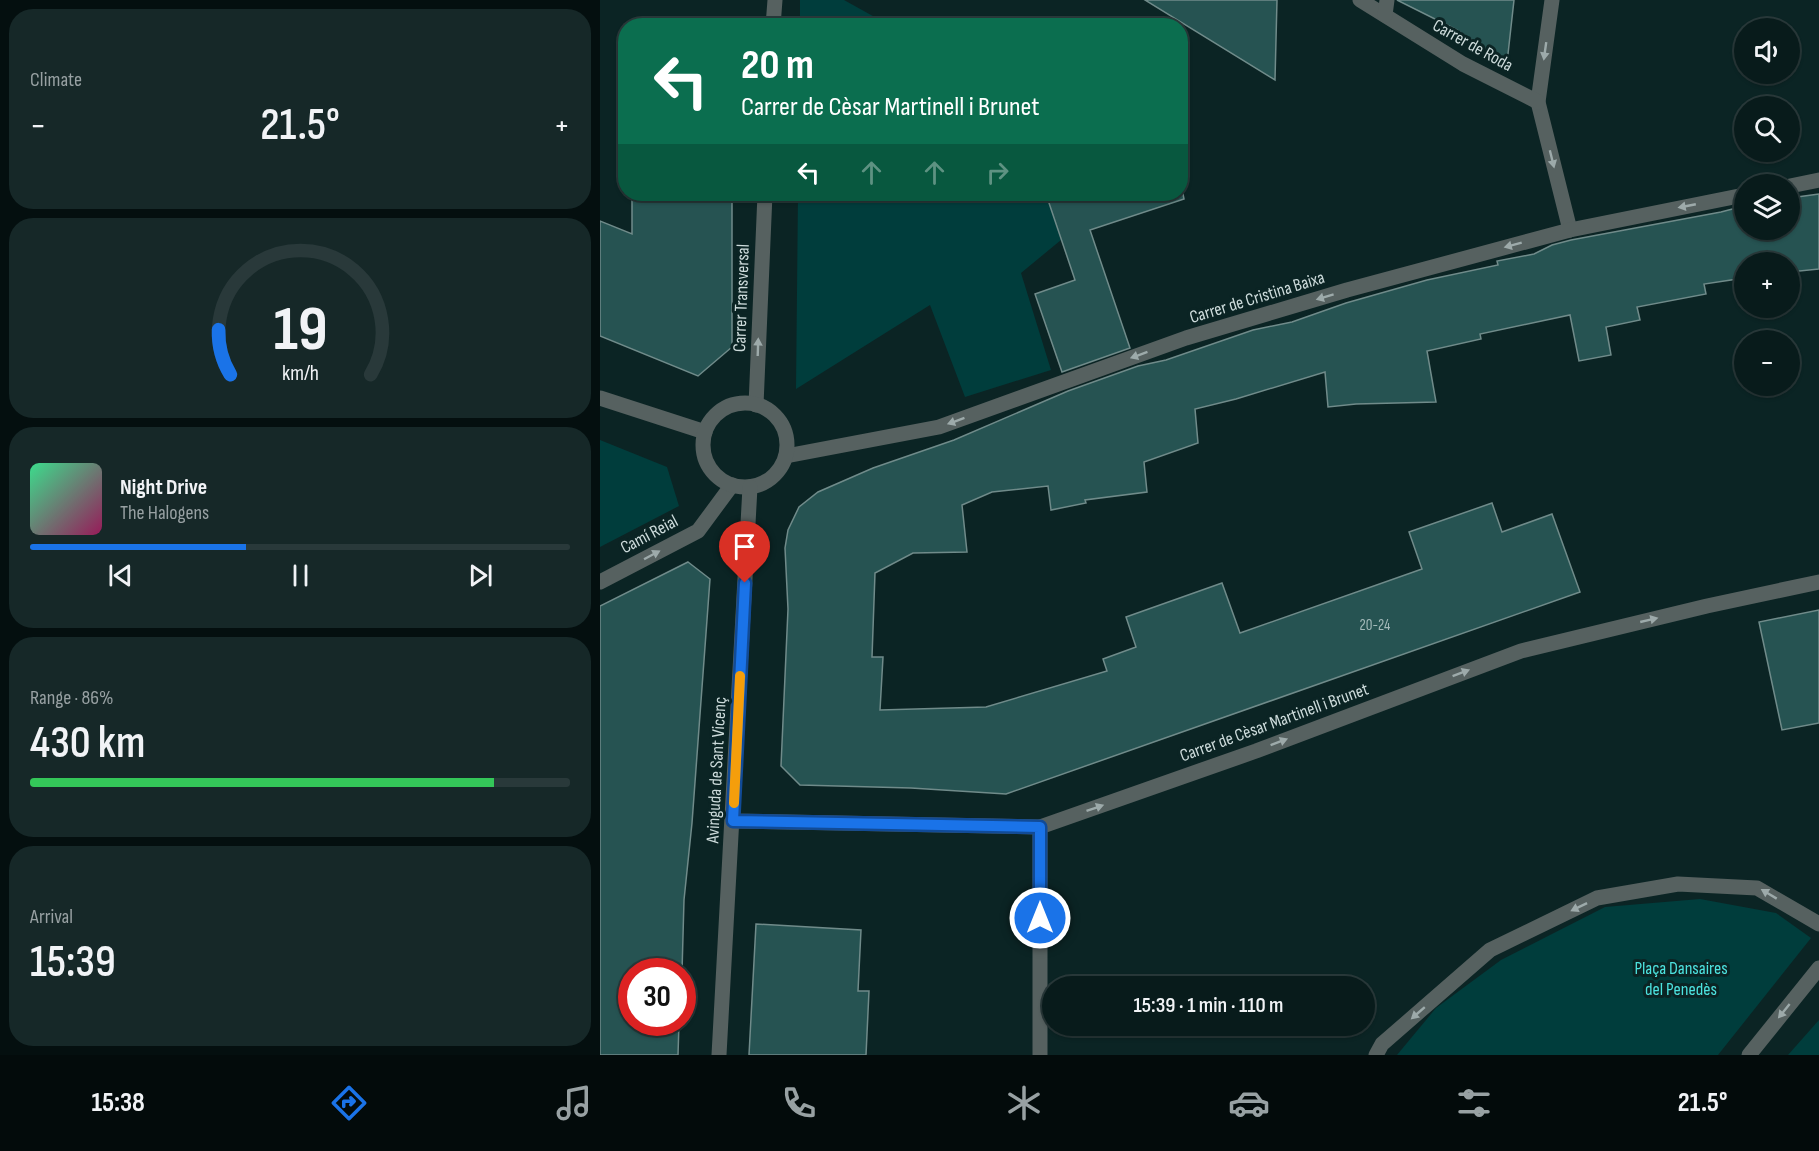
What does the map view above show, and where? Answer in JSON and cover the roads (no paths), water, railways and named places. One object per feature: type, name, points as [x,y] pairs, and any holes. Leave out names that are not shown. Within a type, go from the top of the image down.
[{"type":"street","points":[[774,18],[775,0]]},
{"type":"street","name":"Carrer de Roda","points":[[1360,0],[1386,8],[1463,64],[1538,102]]},
{"type":"street","points":[[1552,0],[1538,102],[1570,230]]},
{"type":"street","points":[[1800,184],[1819,180]]},
{"type":"street","name":"Carrer de Cristina Baixa","points":[[786,456],[939,427],[1186,338],[1347,290],[1570,230],[1734,197]]},
{"type":"street","name":"Carrer Transversal","points":[[756,405],[765,201]]},
{"type":"street","points":[[600,398],[705,432]]},
{"type":"street","points":[[737,404],[756,405],[769,411],[779,421],[786,438],[786,456],[773,478],[750,487],[732,485],[718,477],[708,464],[704,448],[705,432],[715,416],[725,409],[737,404]]},
{"type":"street","name":"Camí Reial","points":[[600,582],[698,531],[732,485]]},
{"type":"street","name":"Avinguda de Sant Vicenç","points":[[719,1055],[750,487]]},
{"type":"street","name":"Carrer de Cèsar Martinell i Brunet","points":[[733,821],[1040,827],[1256,751],[1521,651],[1707,606],[1819,582]]},
{"type":"street","points":[[1040,827],[1040,1055]]},
{"type":"street","points":[[1376,1055],[1382,1044],[1490,950],[1597,898],[1678,884],[1758,888],[1819,924]]},
{"type":"street","points":[[1749,1055],[1819,968]]},
{"type":"park label","name":"Plaça Dansaires del Penedès","points":[[1681,978]]}]
